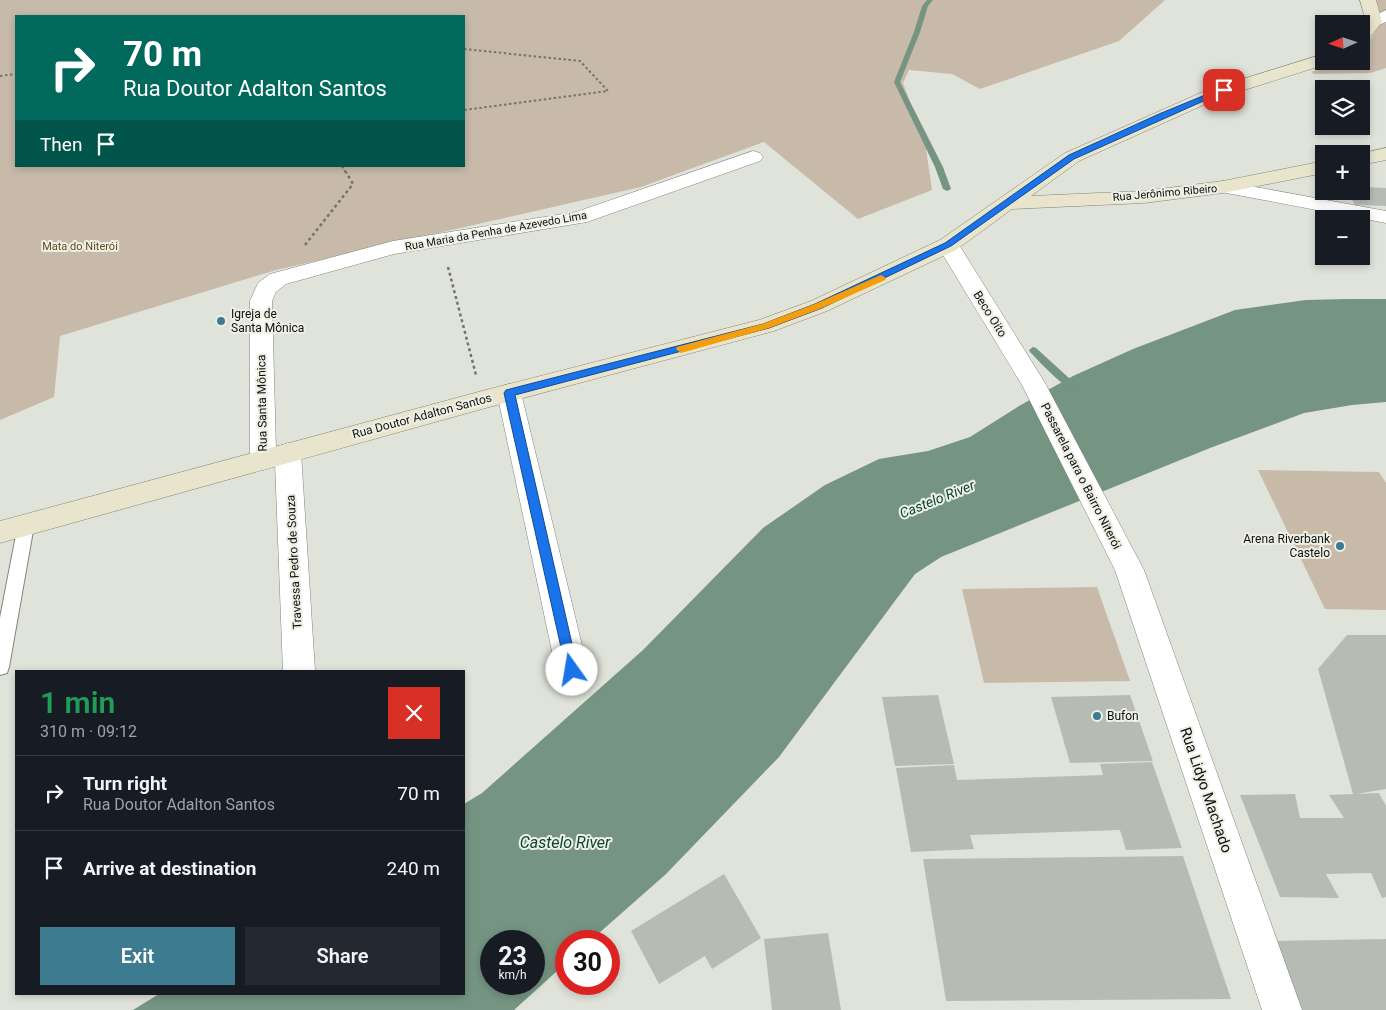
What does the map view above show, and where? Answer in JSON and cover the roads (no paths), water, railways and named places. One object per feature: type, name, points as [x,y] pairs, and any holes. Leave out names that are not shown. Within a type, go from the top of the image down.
[{"type":"main road","points":[[1368,0],[1380,18],[1370,29]]},
{"type":"main road","name":"Rua Doutor Adalton Santos","points":[[0,532],[482,400],[766,326],[818,306],[948,244],[1072,157],[1213,94],[1315,63]]},
{"type":"main road","points":[[1370,157],[1386,154]]},
{"type":"main road","name":"Rua Jerônimo Ribeiro","points":[[1005,203],[1144,197],[1223,187],[1315,169]]},
{"type":"street","name":"Rua Maria da Penha de Azevedo Lima","points":[[272,284],[393,248],[580,218],[753,157]]},
{"type":"street","points":[[1223,187],[1386,217]]},
{"type":"street","name":"Beco Oito","points":[[948,244],[1032,383]]},
{"type":"street","name":"Rua Santa Mônica","points":[[272,284],[261,301],[276,456]]},
{"type":"street","name":"Passarela para o Bairro Niterói","points":[[1032,383],[1129,570]]},
{"type":"street","points":[[509,393],[572,670]]},
{"type":"street","name":"Travessa Pedro de Souza","points":[[276,456],[299,670]]},
{"type":"street","name":"Rua Lidyo Machado","points":[[1129,570],[1282,1010]]},
{"type":"lane","points":[[0,667],[26,525]]},
{"type":"water","name":"Castelo River","points":[[1386,299],[1386,402],[1352,405],[1304,413],[1210,448],[941,557],[915,574],[779,757],[666,874],[602,930],[555,930],[555,973],[545,982],[545,930],[480,930],[480,995],[531,995],[514,1010],[133,1010],[157,995],[465,995],[465,803],[482,793],[643,650],[763,528],[825,485],[879,459],[928,451],[970,437],[1019,406],[1073,376],[1133,349],[1235,310],[1306,300]]},
{"type":"waterway","points":[[930,0],[925,6],[897,82],[939,167],[947,189]]},
{"type":"waterway","points":[[1033,350],[1076,388]]},
{"type":"place","name":"Igreja de Santa Mônica","points":[[221,321]]},
{"type":"place","name":"Arena Riverbank Castelo","points":[[1340,546]]},
{"type":"place","name":"Bufon","points":[[1097,716]]},
{"type":"park label","name":"Mata do Niterói","points":[[80,246]]}]
